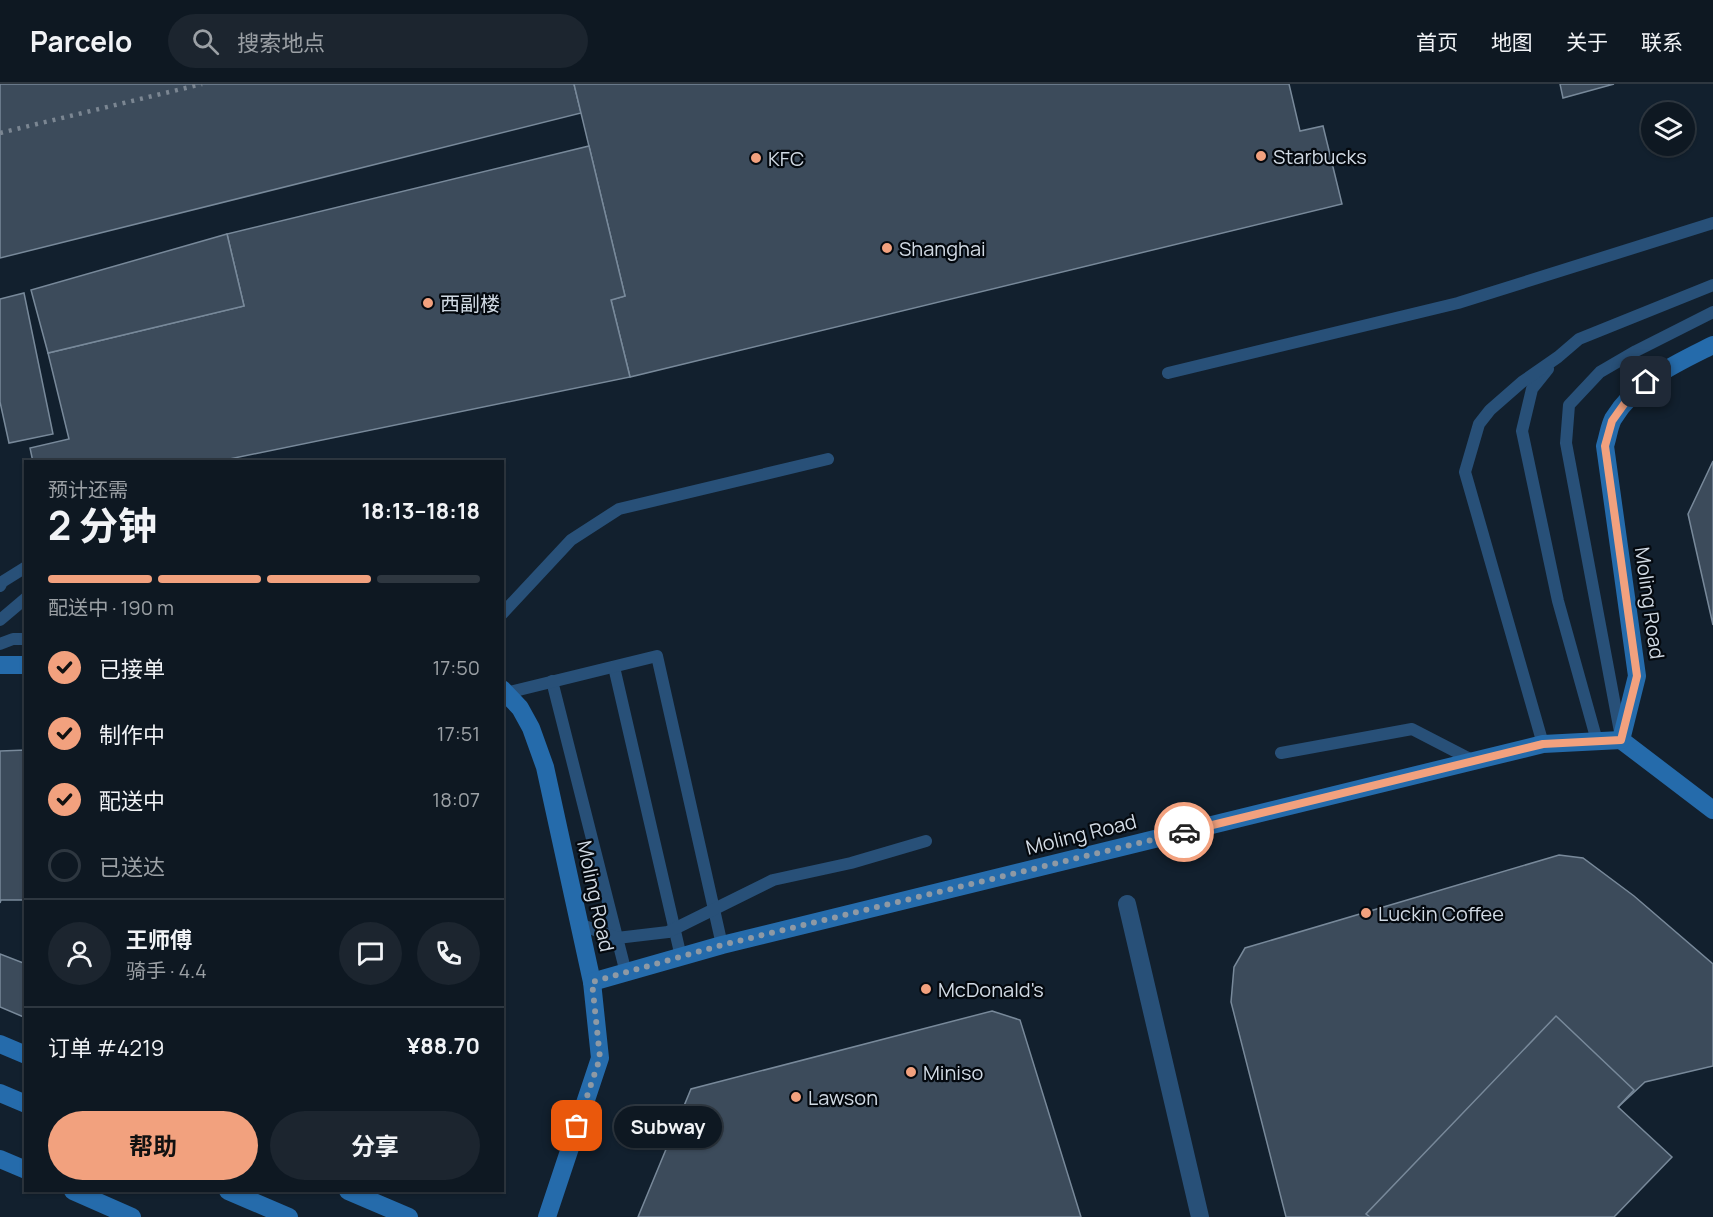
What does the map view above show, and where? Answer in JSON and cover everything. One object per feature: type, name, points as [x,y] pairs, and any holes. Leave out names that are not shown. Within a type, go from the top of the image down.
[{"type":"street","name":"Moling Road","points":[[504,691],[520,708],[531,728],[545,767],[592,982],[722,945],[1543,744],[1621,740],[1637,676],[1605,446],[1612,421],[1632,393],[1660,371],[1713,345]]},
{"type":"street","points":[[0,665],[24,665]]},
{"type":"street","points":[[1621,740],[1713,810]]},
{"type":"street","points":[[1127,904],[1200,1217]]},
{"type":"street","points":[[547,1217],[600,1058],[592,982]]},
{"type":"street","points":[[0,1044],[24,1054]]},
{"type":"street","points":[[0,1093],[24,1103]]},
{"type":"street","points":[[0,1159],[24,1169]]},
{"type":"street","points":[[75,1192],[132,1217]]},
{"type":"street","points":[[230,1192],[289,1217]]},
{"type":"street","points":[[350,1192],[410,1217]]},
{"type":"lane","points":[[1168,373],[1458,303],[1713,224]]},
{"type":"lane","points":[[1543,744],[1465,472],[1479,424],[1522,382],[1580,339],[1713,285]]},
{"type":"lane","points":[[1621,740],[1566,443],[1569,405],[1600,372],[1713,312]]},
{"type":"lane","points":[[1558,357],[1532,389],[1522,431],[1558,601],[1598,741]]},
{"type":"lane","points":[[504,612],[571,540],[619,509],[828,459]]},
{"type":"lane","points":[[0,585],[24,568]]},
{"type":"lane","points":[[0,620],[24,600]]},
{"type":"lane","points":[[0,644],[13,639],[24,639]]},
{"type":"lane","points":[[504,691],[657,656],[722,945]]},
{"type":"lane","points":[[614,667],[681,957]]},
{"type":"lane","points":[[552,681],[626,973]]},
{"type":"lane","points":[[1281,753],[1412,729],[1474,761]]},
{"type":"lane","points":[[579,924],[617,938],[668,932],[773,880],[851,863],[926,841]]},
{"type":"building","points":[[0,84],[574,84],[581,113],[0,258]]},
{"type":"building","name":"Shanghai","points":[[574,84],[1289,84],[1300,131],[1323,126],[1342,204],[630,377],[611,300],[625,296]]},
{"type":"building","points":[[1560,84],[1614,84],[1563,98]]},
{"type":"building","name":"西副楼","points":[[589,146],[625,296],[611,300],[630,377],[225,460],[33,460],[30,448],[69,439],[48,353],[244,306],[227,234]]},
{"type":"building","points":[[227,234],[244,306],[48,353],[31,290]]},
{"type":"building","points":[[24,293],[53,434],[9,443],[0,402],[0,299]]},
{"type":"building","points":[[1713,461],[1713,625],[1688,514]]},
{"type":"building","points":[[24,750],[24,900],[1,900],[0,903],[0,751]]},
{"type":"building","points":[[1559,855],[1583,858],[1634,896],[1713,964],[1713,1066],[1645,1082],[1500,1217],[1286,1217],[1231,1002],[1234,967],[1245,948]]},
{"type":"building","points":[[0,954],[24,963],[24,1017],[0,1007]]},
{"type":"building","points":[[992,1011],[1020,1020],[1081,1217],[638,1217],[691,1089]]},
{"type":"building","points":[[1556,1016],[1634,1090],[1618,1107],[1672,1157],[1614,1217],[1370,1217],[1366,1214]]},
{"type":"railway","points":[[0,133],[202,84]]},
{"type":"way so far","points":[[577,1126],[600,1058],[592,982],[722,945],[1184,832]]},
{"type":"place","name":"Starbucks","points":[[1261,156]]},
{"type":"place","name":"KFC","points":[[756,158]]},
{"type":"place","name":"Shanghai","points":[[887,248]]},
{"type":"place","name":"西副楼","points":[[428,303]]},
{"type":"place","name":"Luckin Coffee","points":[[1366,913]]},
{"type":"place","name":"McDonald's","points":[[926,989]]},
{"type":"place","name":"Miniso","points":[[911,1072]]},
{"type":"place","name":"Lawson","points":[[796,1097]]},
{"type":"place","name":"Subway","points":[[577,1126]]},
{"type":"route","points":[[1184,832],[1543,744],[1621,740],[1637,676],[1605,446],[1612,421],[1632,393],[1646,382]]}]
